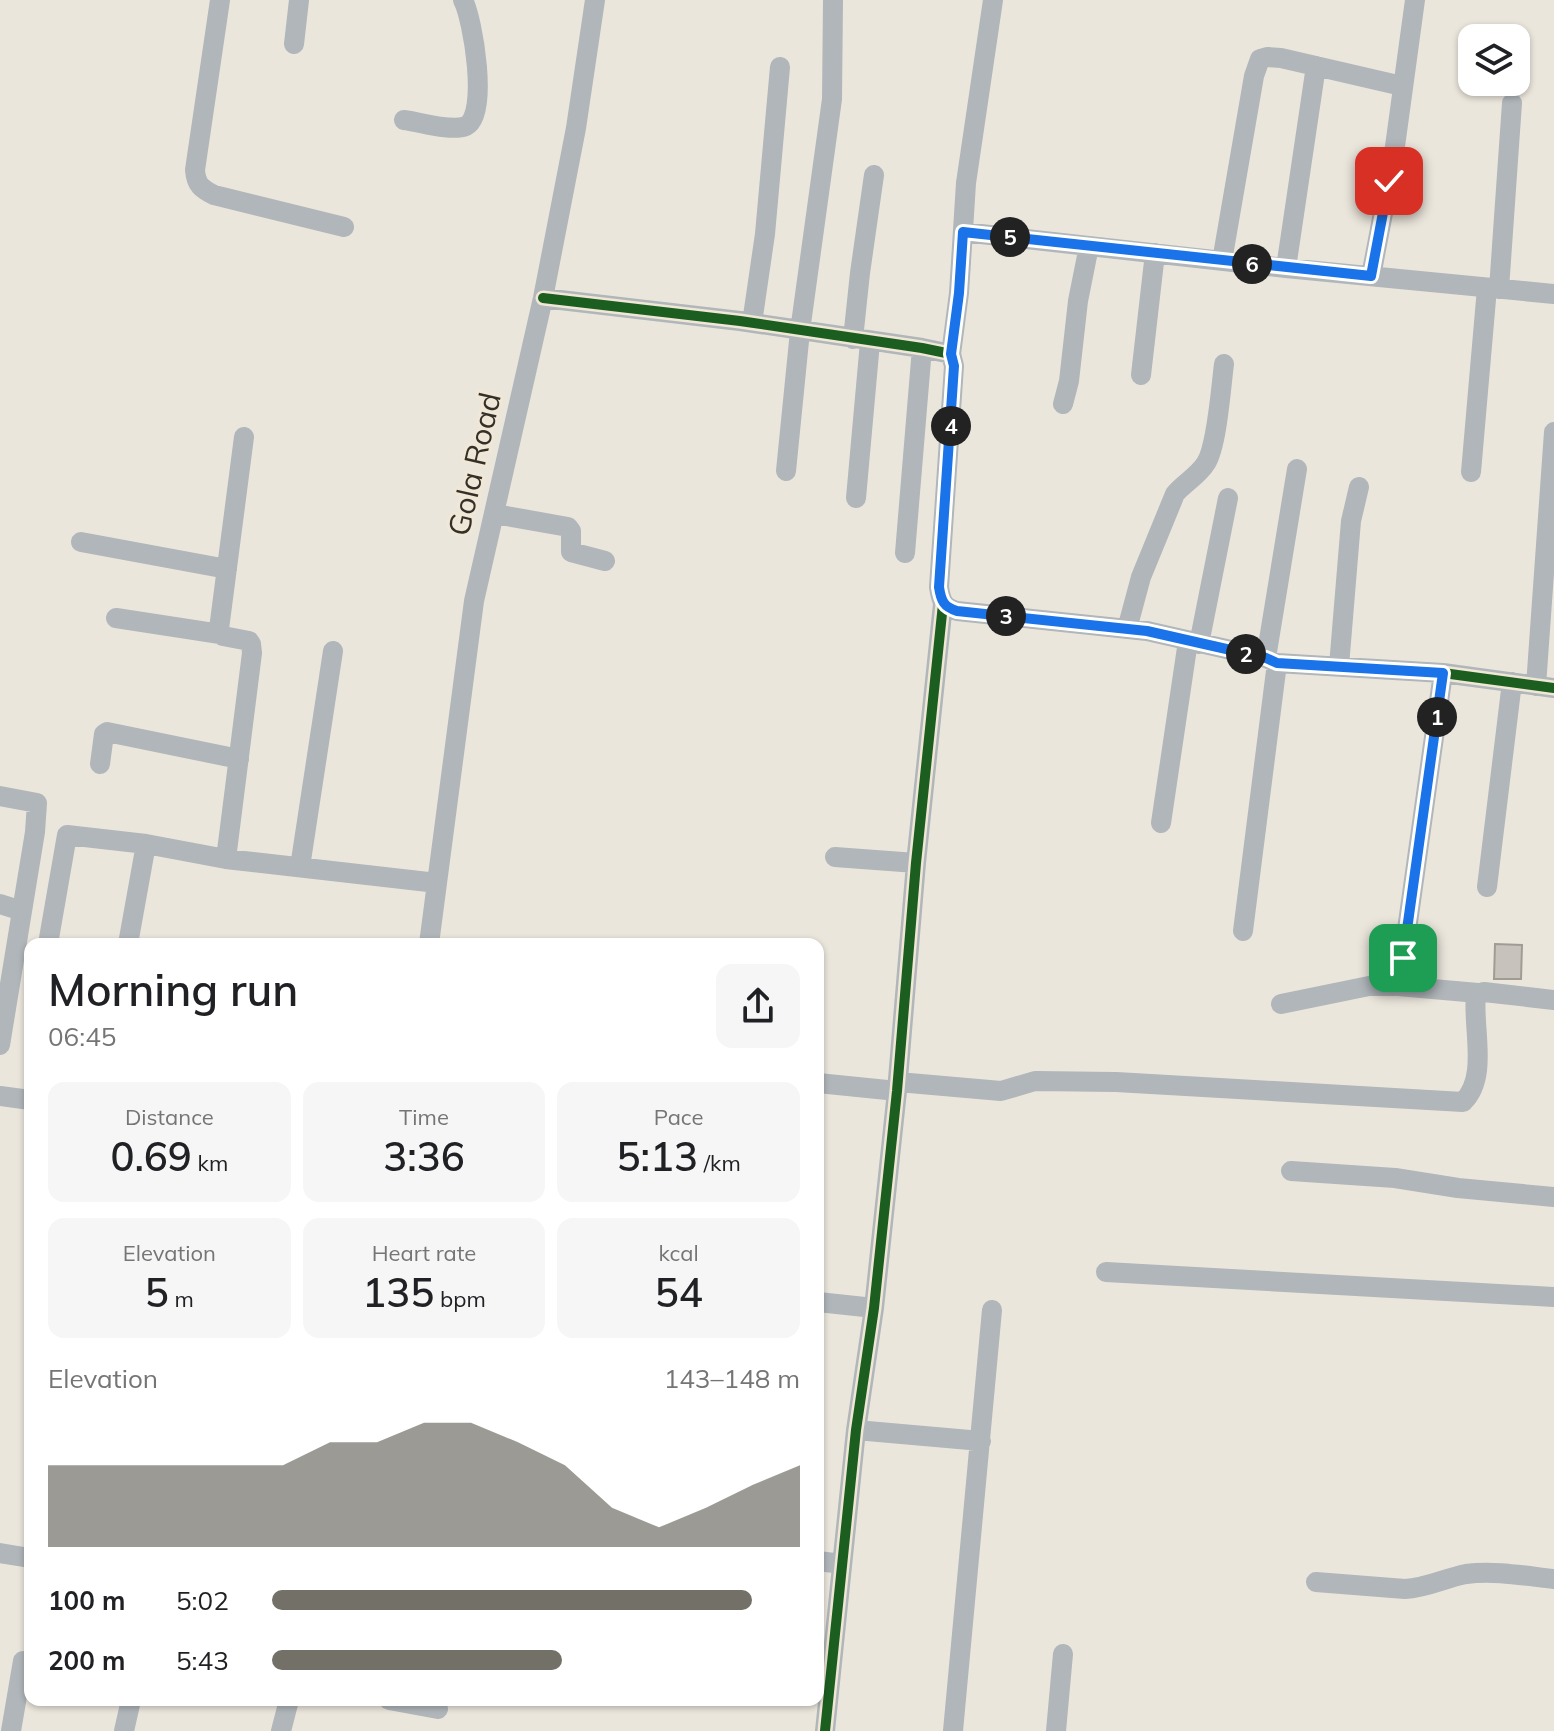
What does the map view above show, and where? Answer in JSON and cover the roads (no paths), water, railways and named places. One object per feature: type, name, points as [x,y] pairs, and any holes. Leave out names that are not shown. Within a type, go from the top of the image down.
[{"type":"street","points":[[220,0],[195,170],[196,182],[214,195],[344,227]]},
{"type":"street","points":[[294,44],[299,0]]},
{"type":"street","points":[[404,120],[449,128],[462,127],[473,120],[477,91],[476,52],[463,0]]},
{"type":"street","name":"Gola Road","points":[[430,938],[465,652],[543,298],[576,128],[595,0]]},
{"type":"street","points":[[786,471],[800,331],[832,99],[833,0]]},
{"type":"street","points":[[825,1731],[825,1662],[842,1564],[898,1086],[916,863],[943,604],[939,587],[954,366],[951,354],[959,293],[966,183],[993,0]]},
{"type":"street","points":[[1371,276],[1393,161],[1415,0]]},
{"type":"street","points":[[1222,261],[1241,143],[1260,59],[1267,57],[1316,66],[1402,86]]},
{"type":"street","points":[[1286,268],[1316,66]]},
{"type":"street","points":[[752,323],[764,246],[780,67]]},
{"type":"street","points":[[1471,472],[1512,103]]},
{"type":"street","points":[[856,498],[862,340],[860,273],[874,175]]},
{"type":"street","points":[[963,232],[1554,294]]},
{"type":"street","points":[[1063,404],[1089,246]]},
{"type":"street","points":[[1141,375],[1155,253]]},
{"type":"street","points":[[543,298],[752,323],[951,354]]},
{"type":"street","points":[[905,553],[922,348]]},
{"type":"street","points":[[1127,629],[1141,577],[1175,494],[1208,460],[1224,364]]},
{"type":"street","points":[[943,604],[957,611],[1147,631],[1272,660],[1443,673],[1545,687],[1554,432]]},
{"type":"street","points":[[220,634],[244,437]]},
{"type":"street","points":[[1243,931],[1272,660],[1297,469]]},
{"type":"street","points":[[1339,666],[1351,521],[1359,487]]},
{"type":"street","points":[[1161,823],[1194,643],[1228,498]]},
{"type":"street","points":[[495,514],[568,527],[571,531],[571,552],[605,561]]},
{"type":"street","points":[[81,542],[227,569]]},
{"type":"street","points":[[116,618],[220,634],[247,640],[252,646],[226,859]]},
{"type":"street","points":[[300,867],[333,651]]},
{"type":"street","points":[[1403,958],[1443,673]]},
{"type":"street","points":[[1487,887],[1512,682]]},
{"type":"street","points":[[100,764],[104,734],[107,732],[239,759]]},
{"type":"street","points":[[0,796],[37,803],[35,832],[0,1045]]},
{"type":"street","points":[[49,938],[67,835],[146,844],[226,859],[437,883]]},
{"type":"street","points":[[129,938],[146,844]]},
{"type":"street","points":[[835,857],[916,863]]},
{"type":"street","points":[[0,904],[22,911]]},
{"type":"street","points":[[1281,1004],[1369,986],[1554,1000]]},
{"type":"street","points":[[824,1083],[1001,1091],[1035,1081],[1116,1082],[1463,1102],[1478,1073],[1475,999],[1478,993]]},
{"type":"street","points":[[0,1096],[24,1099]]},
{"type":"street","points":[[1291,1171],[1395,1178],[1458,1188],[1554,1197]]},
{"type":"street","points":[[1106,1272],[1554,1297]]},
{"type":"street","points":[[824,1303],[874,1308]]},
{"type":"street","points":[[953,1731],[992,1310]]},
{"type":"street","points":[[856,1430],[981,1441]]},
{"type":"street","points":[[0,1553],[24,1557]]},
{"type":"street","points":[[824,1562],[842,1564]]},
{"type":"street","points":[[1316,1582],[1417,1589],[1478,1573],[1554,1579]]},
{"type":"street","points":[[1056,1731],[1063,1654]]},
{"type":"street","points":[[11,1731],[23,1661]]},
{"type":"street","points":[[124,1731],[130,1706]]},
{"type":"street","points":[[281,1731],[287,1706]]},
{"type":"street","points":[[422,1706],[438,1709]]}]
